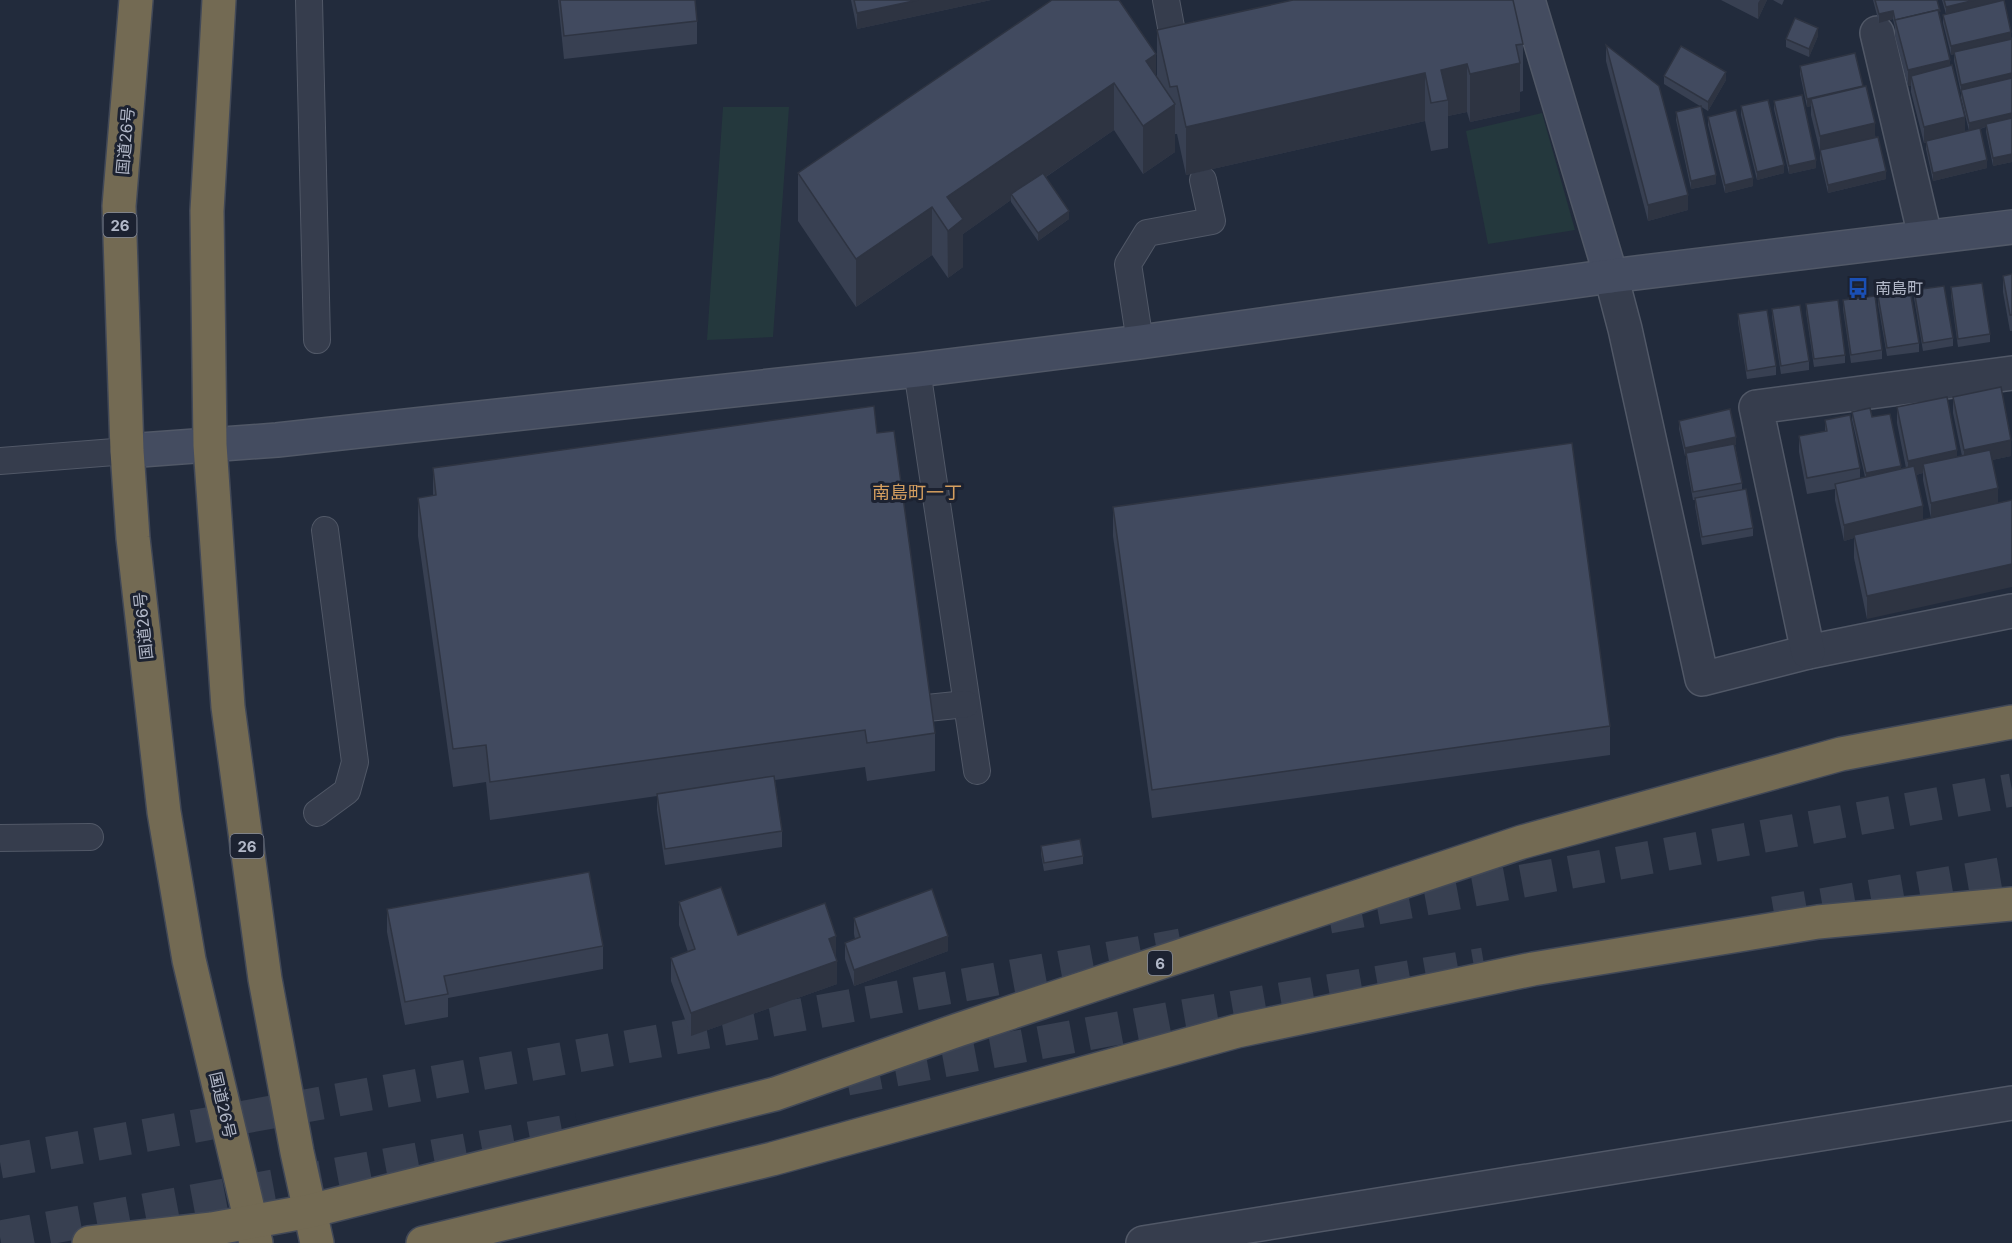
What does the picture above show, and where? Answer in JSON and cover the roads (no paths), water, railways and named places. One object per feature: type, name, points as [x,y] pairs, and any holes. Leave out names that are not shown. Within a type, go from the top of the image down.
[{"type":"highway","name":"国道26号","points":[[136,0],[119,206],[127,451],[133,538],[164,812],[189,960],[254,1233]]},
{"type":"highway","name":"26","points":[[219,0],[207,211],[210,445],[228,707],[265,979],[297,1152],[317,1243]]},
{"type":"highway","name":"6","points":[[310,1212],[775,1094],[958,1030],[1522,842],[1841,754],[2012,722]]},
{"type":"highway","points":[[423,1243],[772,1159],[1237,1031],[1533,969],[1818,922],[2012,904]]},
{"type":"highway","points":[[89,1243],[254,1233],[310,1212]]},
{"type":"street","points":[[1528,0],[1611,276],[1628,341],[1702,679],[1808,652],[2012,611]]},
{"type":"street","points":[[1876,33],[1925,236]]},
{"type":"street","points":[[127,451],[277,440],[917,370],[1140,342],[1611,276],[2012,227]]},
{"type":"street","points":[[1808,652],[1756,407],[2012,373]]},
{"type":"street","points":[[1143,1243],[2012,1102]]},
{"type":"lane","points":[[309,0],[317,340]]},
{"type":"lane","points":[[1166,0],[1179,69]]},
{"type":"lane","points":[[1140,342],[1128,264],[1147,233],[1212,221],[1203,180]]},
{"type":"lane","points":[[917,370],[977,771]]},
{"type":"lane","points":[[0,461],[127,451]]},
{"type":"lane","points":[[317,813],[347,791],[355,762],[325,530]]},
{"type":"lane","points":[[927,708],[966,704]]},
{"type":"lane","points":[[0,838],[90,837]]},
{"type":"tunnel","points":[[1329,917],[2012,790]]},
{"type":"tunnel","points":[[1774,913],[2012,872]]},
{"type":"tunnel","points":[[0,1162],[1181,945]]},
{"type":"tunnel","points":[[847,1079],[1177,1017],[1484,964]]},
{"type":"tunnel","points":[[0,1237],[578,1129]]},
{"type":"place","name":"南島町","points":[[1858,288]]},
{"type":"district","name":"南島町一丁","points":[[917,492]]}]
